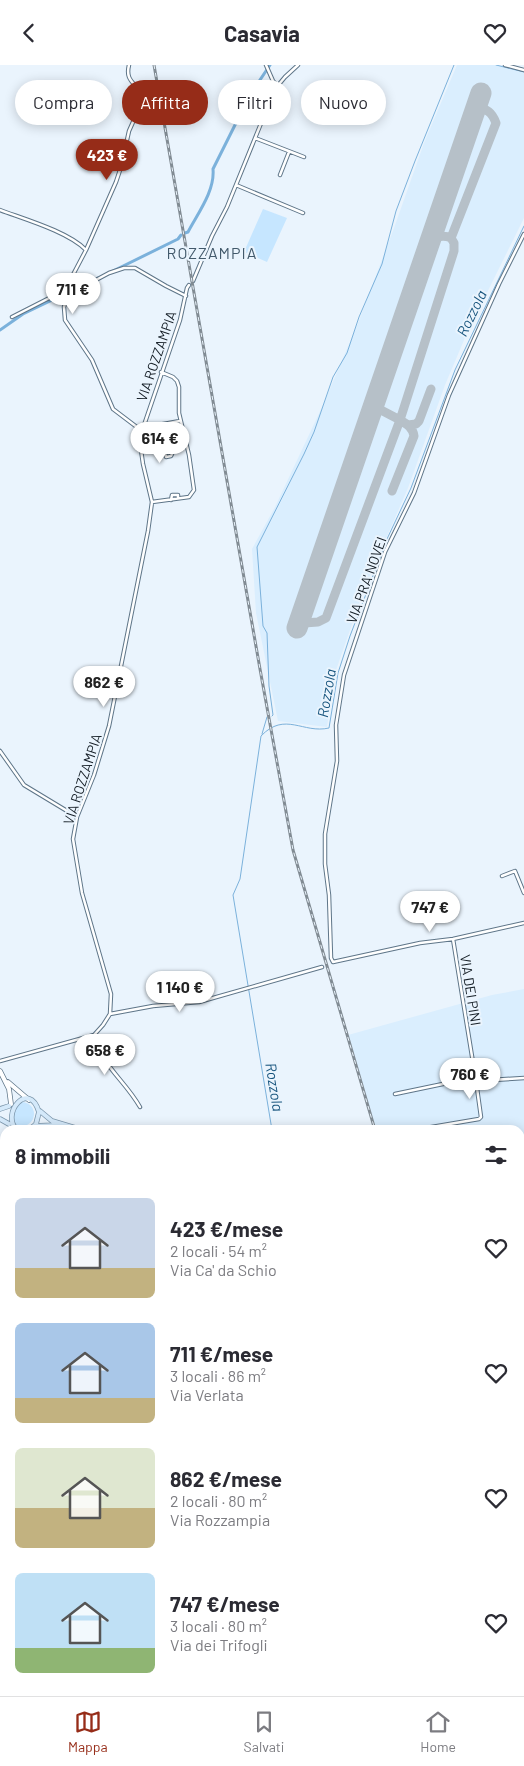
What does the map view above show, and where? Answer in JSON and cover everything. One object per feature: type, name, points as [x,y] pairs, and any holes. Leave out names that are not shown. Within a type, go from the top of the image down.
[{"type":"main road","points":[[0,1071],[9,1089],[10,1105],[7,1114],[10,1124]]},
{"type":"main road","points":[[5,1079],[30,1100],[49,1120],[63,1125]]},
{"type":"main road","points":[[0,1109],[20,1099],[30,1100]]},
{"type":"main road","points":[[35,1125],[39,1119],[38,1109]]},
{"type":"main road","points":[[0,1119],[10,1124]]},
{"type":"main road","points":[[47,1125],[63,1125]]},
{"type":"street","points":[[128,65],[128,78],[142,95],[141,104],[129,131],[120,171],[67,293],[64,307],[65,320],[74,330],[92,360],[113,409],[142,431]]},
{"type":"street","points":[[282,80],[298,65]]},
{"type":"street","points":[[505,65],[524,69]]},
{"type":"street","points":[[267,67],[273,80]]},
{"type":"street","points":[[193,281],[261,125]]},
{"type":"street","points":[[255,139],[304,157]]},
{"type":"street","points":[[280,175],[289,152]]},
{"type":"street","points":[[236,185],[303,213]]},
{"type":"street","points":[[0,211],[68,237],[86,250]]},
{"type":"street","name":"VIA PRA' NOVEI","points":[[453,939],[420,943],[333,962],[330,955],[330,895],[325,864],[325,834],[336,761],[337,717],[344,675],[385,552],[414,493],[449,395],[499,284],[524,234]]},
{"type":"street","points":[[12,317],[124,268],[135,268],[186,296]]},
{"type":"street","name":"VIA ROZZAMPIA","points":[[110,1014],[111,994],[82,893],[74,851],[74,839],[77,817],[94,775],[110,726],[152,503],[141,450],[142,431],[190,285]]},
{"type":"street","points":[[152,503],[189,497],[194,490],[187,443],[180,421],[178,381],[161,372]]},
{"type":"street","points":[[166,424],[172,454],[166,457],[158,425],[180,421]]},
{"type":"street","points":[[0,751],[24,785],[77,817]]},
{"type":"street","points":[[502,877],[515,871],[524,893]]},
{"type":"street","points":[[453,939],[524,923]]},
{"type":"street","name":"VIA DEI PINI","points":[[444,1125],[479,1119],[481,1117],[453,939]]},
{"type":"street","points":[[0,1061],[94,1035],[110,1014],[153,1005],[189,1004],[322,967]]},
{"type":"street","points":[[94,1035],[107,1065],[127,1088],[140,1107]]},
{"type":"street","points":[[395,1094],[462,1080],[524,1078]]},
{"type":"shaded area","points":[[457,65],[497,65],[524,71],[524,218],[467,333],[445,385],[408,488],[365,587],[335,673],[327,727],[278,721],[256,613],[252,549],[275,507],[323,405],[358,323],[424,143]]},
{"type":"shaded area","points":[[263,209],[287,218],[267,262],[244,252]]},
{"type":"shaded area","points":[[524,989],[524,1125],[375,1125],[348,1035],[492,995]]},
{"type":"shaded area","points":[[17,1102],[27,1102],[34,1109],[34,1119],[28,1125],[16,1125],[10,1119],[10,1109]]},
{"type":"waterway","points":[[185,233],[188,232],[209,194],[213,169],[248,99],[248,94],[254,89],[270,65]]},
{"type":"waterway","points":[[272,716],[267,633],[263,626],[257,547],[304,454],[314,432],[333,377],[347,353],[359,317],[382,264],[396,211],[454,65]]},
{"type":"waterway","points":[[496,65],[524,72]]},
{"type":"waterway","name":"Rozzola","points":[[271,1125],[233,895],[240,879],[261,736],[278,725],[286,724],[320,729],[329,728],[338,673],[387,539],[411,488],[455,370],[524,226]]},
{"type":"waterway","points":[[111,272],[178,239],[181,235]]},
{"type":"waterway","points":[[0,330],[23,314],[98,278]]},
{"type":"waterway","points":[[262,734],[267,717]]},
{"type":"taxiway","points":[[392,491],[414,436],[409,427],[400,420],[454,251],[454,243],[451,238],[496,123],[489,112],[476,107]]},
{"type":"taxiway","points":[[430,242],[439,237],[451,238]]},
{"type":"taxiway","points":[[408,425],[416,424],[419,421],[431,389]]},
{"type":"taxiway","points":[[300,619],[304,623],[318,622],[326,618],[400,420],[379,409],[375,399]]},
{"type":"taxiway","points":[[370,416],[379,409]]},
{"type":"runway","points":[[297,628],[481,93]]},
{"type":"railway","points":[[154,65],[293,850],[374,1125]]},
{"type":"district","name":"ROZZAMPIA","points":[[212,252]]}]
